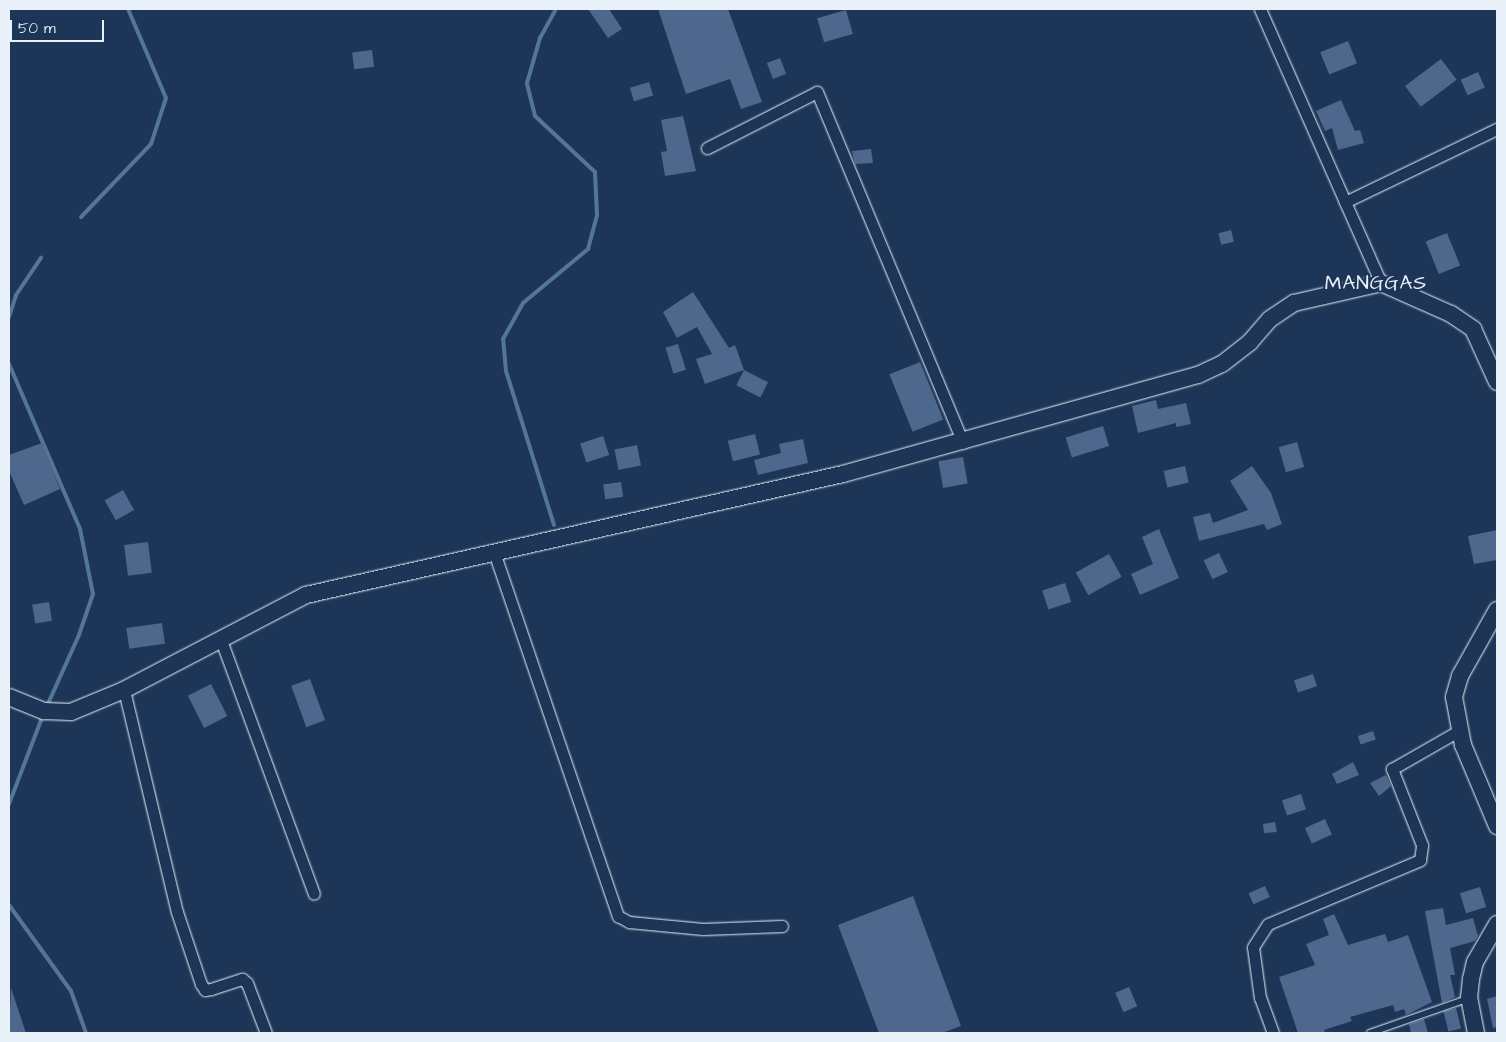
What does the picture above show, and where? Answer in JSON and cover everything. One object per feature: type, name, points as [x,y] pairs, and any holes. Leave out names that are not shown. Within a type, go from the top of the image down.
[{"type":"street","points":[[1260,9],[1381,283]]},
{"type":"street","points":[[707,148],[817,92],[963,443]]},
{"type":"street","points":[[1345,202],[1497,129]]},
{"type":"street","points":[[9,696],[44,711],[71,712],[124,690],[306,595],[844,474],[963,443],[1198,375],[1222,364],[1250,342],[1270,319],[1294,303],[1381,283],[1451,314],[1473,329],[1497,382]]},
{"type":"street","points":[[494,552],[618,916],[629,922],[703,929],[782,926]]},
{"type":"street","points":[[1497,610],[1458,683],[1454,697],[1462,745],[1497,826]]},
{"type":"street","points":[[221,640],[314,894]]},
{"type":"street","points":[[124,690],[177,912],[201,984],[205,990],[242,979],[247,983],[266,1033]]},
{"type":"street","points":[[1273,1033],[1260,998],[1253,947],[1268,924],[1420,860],[1422,845],[1392,769],[1460,730]]},
{"type":"street","points":[[1476,1033],[1469,998],[1475,962],[1497,924]]},
{"type":"lane","points":[[1370,1033],[1469,998]]},
{"type":"building","points":[[588,9],[609,9],[622,29],[608,38]]},
{"type":"building","points":[[658,9],[728,9],[762,102],[741,109],[730,79],[686,94]]},
{"type":"building","points":[[846,10],[853,34],[824,42],[817,18]]},
{"type":"building","points":[[1348,41],[1357,63],[1329,74],[1320,52]]},
{"type":"building","points":[[372,50],[374,67],[354,69],[352,52]]},
{"type":"building","points":[[780,58],[786,74],[773,79],[767,63]]},
{"type":"building","points":[[1441,59],[1457,80],[1421,107],[1405,86]]},
{"type":"building","points":[[1478,72],[1485,88],[1468,95],[1461,80]]},
{"type":"building","points":[[649,82],[653,95],[634,101],[630,88]]},
{"type":"building","points":[[1341,100],[1355,131],[1360,130],[1364,143],[1338,150],[1332,128],[1325,131],[1316,111]]},
{"type":"building","points":[[683,116],[696,171],[665,176],[661,152],[667,151],[661,120]]},
{"type":"building","points":[[871,149],[873,163],[855,164],[852,151]]},
{"type":"building","points":[[1231,230],[1234,242],[1221,245],[1218,233]]},
{"type":"building","points":[[1447,233],[1460,265],[1439,274],[1426,242]]},
{"type":"building","points":[[693,292],[729,348],[735,345],[744,370],[705,384],[696,359],[712,354],[697,327],[677,338],[663,312]]},
{"type":"building","points":[[678,344],[686,370],[673,374],[666,348]]},
{"type":"building","points":[[920,362],[943,419],[913,432],[889,374]]},
{"type":"building","points":[[744,370],[768,382],[760,397],[736,385]]},
{"type":"building","points":[[1156,400],[1158,409],[1186,403],[1191,424],[1176,427],[1176,423],[1138,433],[1132,406]]},
{"type":"building","points":[[1103,426],[1109,446],[1072,457],[1066,437]]},
{"type":"building","points":[[755,434],[760,454],[733,461],[728,441]]},
{"type":"building","points":[[603,436],[609,455],[586,462],[580,443]]},
{"type":"building","points":[[803,439],[808,463],[758,475],[754,460],[781,453],[779,444]]},
{"type":"building","points":[[1297,442],[1304,467],[1286,472],[1279,447]]},
{"type":"building","points":[[42,443],[60,489],[24,505],[9,471],[9,455]]},
{"type":"building","points":[[637,445],[641,466],[618,470],[614,449]]},
{"type":"building","points":[[963,457],[968,484],[943,488],[938,461]]},
{"type":"building","points":[[1185,466],[1189,483],[1167,488],[1164,471]]},
{"type":"building","points":[[1252,466],[1271,493],[1282,524],[1267,530],[1264,524],[1199,541],[1193,517],[1210,513],[1213,523],[1248,510],[1230,481]]},
{"type":"building","points":[[621,482],[623,497],[605,499],[603,485]]},
{"type":"building","points":[[123,490],[134,510],[116,520],[105,500]]},
{"type":"building","points":[[1159,529],[1179,578],[1140,595],[1131,574],[1153,564],[1142,537]]},
{"type":"building","points":[[1497,530],[1497,560],[1474,564],[1468,536]]},
{"type":"building","points":[[148,542],[152,573],[128,576],[124,545]]},
{"type":"building","points":[[1219,553],[1228,572],[1212,579],[1204,560]]},
{"type":"building","points":[[1109,554],[1122,577],[1088,595],[1076,572]]},
{"type":"building","points":[[1065,583],[1071,602],[1048,609],[1042,590]]},
{"type":"building","points":[[49,602],[52,621],[35,623],[32,605]]},
{"type":"building","points":[[162,623],[165,644],[129,649],[126,628]]},
{"type":"building","points":[[1313,674],[1317,686],[1298,693],[1294,680]]},
{"type":"building","points":[[310,679],[325,720],[306,727],[291,686]]},
{"type":"building","points":[[211,684],[227,716],[204,728],[188,696]]},
{"type":"building","points":[[1373,731],[1376,740],[1361,745],[1358,736]]},
{"type":"building","points":[[1353,762],[1359,775],[1337,784],[1332,774]]},
{"type":"building","points":[[1386,775],[1391,786],[1379,796],[1370,783]]},
{"type":"building","points":[[1301,794],[1306,809],[1287,815],[1282,800]]},
{"type":"building","points":[[1325,819],[1332,835],[1312,843],[1305,828]]},
{"type":"building","points":[[1275,822],[1277,832],[1264,833],[1263,824]]},
{"type":"building","points":[[1265,886],[1270,897],[1253,904],[1249,893]]},
{"type":"building","points":[[1480,887],[1486,907],[1466,913],[1460,893]]},
{"type":"building","points":[[913,896],[961,1026],[942,1033],[879,1033],[838,925]]},
{"type":"building","points":[[1443,908],[1446,925],[1473,918],[1478,936],[1475,941],[1450,948],[1455,975],[1450,975],[1455,997],[1442,1003],[1425,911]]},
{"type":"building","points":[[1334,914],[1348,945],[1385,934],[1388,942],[1408,935],[1432,1002],[1406,1015],[1404,1009],[1395,1012],[1393,1005],[1350,1017],[1352,1021],[1324,1030],[1325,1033],[1298,1033],[1279,977],[1315,965],[1306,944],[1329,935],[1323,919]]},
{"type":"building","points":[[1129,987],[1137,1006],[1123,1012],[1115,993]]},
{"type":"building","points":[[11,988],[26,1033],[9,1033]]},
{"type":"building","points":[[1497,996],[1497,1027],[1493,1028],[1487,999]]},
{"type":"building","points":[[1456,1008],[1461,1028],[1448,1032],[1443,1011]]},
{"type":"building","points":[[1424,1019],[1428,1033],[1411,1033],[1409,1024]]},
{"type":"waterway","points":[[81,217],[151,144],[166,98],[128,9]]},
{"type":"waterway","points":[[554,525],[506,371],[503,339],[523,303],[588,249],[597,215],[595,172],[535,116],[527,83],[540,38],[556,9]]},
{"type":"waterway","points":[[9,317],[16,295],[41,258]]},
{"type":"waterway","points":[[9,364],[80,529],[93,594],[79,635],[47,706]]},
{"type":"waterway","points":[[9,804],[43,715]]},
{"type":"waterway","points":[[9,905],[71,991],[86,1033]]},
{"type":"district","name":"MANGGAS","points":[[1376,283]]}]
